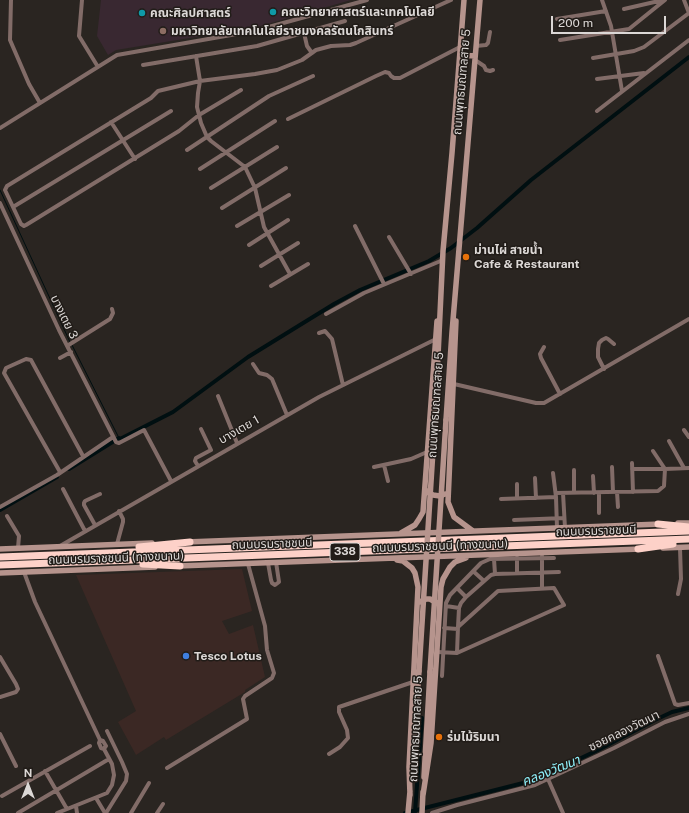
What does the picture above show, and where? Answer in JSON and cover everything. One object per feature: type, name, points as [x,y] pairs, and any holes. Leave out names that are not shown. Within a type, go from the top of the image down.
[{"type":"highway","points":[[658,524],[689,527]]},
{"type":"highway","name":"ถนนบรมราชชนนี","points":[[0,557],[689,531]]},
{"type":"highway","points":[[638,549],[689,540]]},
{"type":"highway","name":"ถนนบรมราชชนนี","points":[[0,565],[689,540]]},
{"type":"highway","points":[[107,552],[190,542]]},
{"type":"highway","points":[[114,561],[180,566]]},
{"type":"main road","name":"ถนนพุทธมณฑลสาย 5","points":[[408,813],[419,671],[435,419],[443,256],[464,0]]},
{"type":"main road","name":"ถนนพุทธมณฑลสาย 5","points":[[422,813],[452,332],[480,0]]},
{"type":"main road","points":[[460,55],[475,58]]},
{"type":"main road","points":[[456,293],[456,339],[448,502],[454,517],[474,531]]},
{"type":"main road","points":[[401,533],[415,524],[423,512],[434,340],[441,295]]},
{"type":"main road","points":[[425,484],[429,493],[433,495],[440,496],[448,489]]},
{"type":"main road","name":"ถนนบรมราชชนนี (ทางขนาน)","points":[[0,548],[689,523]]},
{"type":"main road","name":"ถนนบรมราชชนนี (ทางขนาน)","points":[[0,573],[391,558],[542,556],[689,547]]},
{"type":"main road","points":[[423,798],[430,754],[440,652],[443,607],[441,587],[443,579],[455,562],[474,556]]},
{"type":"main road","points":[[391,558],[408,564],[415,573],[418,587],[409,767],[410,795]]},
{"type":"main road","points":[[418,603],[426,599],[430,599],[434,600],[443,607]]},
{"type":"street","points":[[11,0],[10,40],[29,84],[40,103]]},
{"type":"street","points":[[82,0],[80,36],[89,54],[98,67]]},
{"type":"street","points":[[0,128],[117,55],[254,31],[366,0]]},
{"type":"street","points":[[241,90],[199,115],[179,131],[135,159],[24,226],[5,190],[7,186],[151,98],[158,91],[200,81],[277,70],[298,62],[316,50],[356,43],[451,0]]},
{"type":"street","points":[[602,0],[612,32],[622,91]]},
{"type":"street","points":[[624,9],[664,0]]},
{"type":"street","points":[[560,40],[629,29],[664,0]]},
{"type":"street","points":[[593,58],[639,50],[689,13],[684,0]]},
{"type":"street","points":[[557,19],[606,11]]},
{"type":"street","points":[[143,65],[257,46],[345,21]]},
{"type":"street","points":[[476,46],[486,46],[490,32]]},
{"type":"street","points":[[304,33],[307,46],[312,53]]},
{"type":"street","points":[[597,111],[644,73],[689,40]]},
{"type":"street","points":[[288,119],[385,72],[389,73],[394,78],[400,78],[460,47]]},
{"type":"street","points":[[196,56],[200,81],[197,100],[199,115],[208,137],[216,146],[245,167],[254,188],[264,227],[290,274]]},
{"type":"street","points":[[475,58],[484,66],[486,70],[493,70]]},
{"type":"street","points":[[597,79],[644,73]]},
{"type":"street","points":[[187,150],[269,96],[313,76]]},
{"type":"street","points":[[13,207],[171,111]]},
{"type":"street","points":[[200,169],[275,121]]},
{"type":"street","points":[[111,122],[135,159]]},
{"type":"street","points":[[211,188],[278,147]]},
{"type":"street","points":[[222,208],[286,168]]},
{"type":"street","points":[[236,226],[289,195]]},
{"type":"street","name":"บางเตย 3","points":[[0,203],[68,346],[116,442],[119,443],[144,430],[171,481]]},
{"type":"street","points":[[249,245],[288,220]]},
{"type":"street","points":[[355,226],[382,282]]},
{"type":"street","points":[[389,237],[409,271]]},
{"type":"street","points":[[260,266],[298,243]]},
{"type":"street","points":[[326,314],[382,282],[443,256]]},
{"type":"street","points":[[271,286],[308,264]]},
{"type":"street","points":[[68,346],[110,319],[113,313],[112,309]]},
{"type":"street","points":[[454,384],[536,403],[544,403],[689,319]]},
{"type":"street","points":[[319,333],[325,330],[332,339],[342,386]]},
{"type":"street","points":[[604,369],[598,357],[599,343],[606,338],[614,344]]},
{"type":"street","name":"บางเตย 1","points":[[59,546],[319,397],[434,340]]},
{"type":"street","points":[[544,347],[540,354],[541,358],[560,394]]},
{"type":"street","points":[[60,358],[71,352]]},
{"type":"street","points":[[60,472],[4,373],[6,368],[26,359],[32,360],[83,456]]},
{"type":"street","points":[[253,364],[259,373],[267,375],[272,379],[287,415]]},
{"type":"street","points":[[218,396],[237,443]]},
{"type":"street","points":[[198,466],[195,461],[196,458],[211,450],[201,428]]},
{"type":"street","points":[[684,430],[689,437]]},
{"type":"street","points":[[0,507],[60,472],[114,437]]},
{"type":"street","points":[[669,441],[686,468]]},
{"type":"street","points":[[501,499],[536,498],[563,493],[658,491],[662,489],[665,483],[665,468],[653,451]]},
{"type":"street","points":[[374,467],[410,459],[427,452]]},
{"type":"street","points":[[632,463],[633,492]]},
{"type":"street","points":[[384,465],[388,481]]},
{"type":"street","points":[[612,467],[618,508]]},
{"type":"street","points":[[632,469],[686,468]]},
{"type":"street","points":[[574,470],[574,493]]},
{"type":"street","points":[[553,473],[558,528]]},
{"type":"street","points":[[593,476],[594,493]]},
{"type":"street","points":[[536,478],[536,498]]},
{"type":"street","points":[[517,484],[517,498]]},
{"type":"street","points":[[63,489],[85,531]]},
{"type":"street","points":[[599,492],[599,513]]},
{"type":"street","points":[[563,493],[565,528]]},
{"type":"street","points":[[95,525],[84,506],[84,503],[85,501],[100,494]]},
{"type":"street","points":[[527,498],[527,505]]},
{"type":"street","points":[[117,544],[123,522],[119,511]]},
{"type":"street","points":[[7,516],[19,536],[18,548]]},
{"type":"street","points":[[514,520],[564,518]]},
{"type":"street","points":[[678,594],[681,579],[680,548]]},
{"type":"street","points":[[542,556],[542,588]]},
{"type":"street","points":[[442,676],[440,652],[444,628],[443,607],[447,599],[480,563],[494,559],[542,556],[554,558]]},
{"type":"street","points":[[517,558],[518,573]]},
{"type":"street","points":[[494,559],[494,574]]},
{"type":"street","points":[[268,563],[271,580],[275,585],[279,582],[276,562]]},
{"type":"street","points":[[167,768],[247,719],[243,699],[245,696],[272,678],[274,673],[267,650],[265,626],[248,564]]},
{"type":"street","points":[[473,571],[484,582]]},
{"type":"street","points":[[24,572],[36,602],[100,740],[99,743],[101,748],[104,749],[109,759],[114,775],[112,785],[107,793],[57,813]]},
{"type":"street","points":[[457,652],[459,608],[466,597],[488,577],[494,574],[559,572]]},
{"type":"street","points":[[457,588],[466,597]]},
{"type":"street","points":[[440,652],[457,652],[564,604],[554,588],[498,590],[458,628],[444,628]]},
{"type":"street","points":[[443,607],[459,608]]},
{"type":"street","points":[[658,656],[675,704],[678,705],[689,703]]},
{"type":"street","points":[[0,657],[18,689],[16,692],[0,698]]},
{"type":"street","points":[[329,754],[340,747],[348,738],[347,730],[339,712],[339,707],[413,682]]},
{"type":"street","name":"ซอยคลองวัฒนา","points":[[432,813],[522,789],[548,779],[665,722],[689,714]]},
{"type":"street","points":[[96,798],[105,813],[126,781],[127,774],[107,731]]},
{"type":"street","points":[[0,734],[16,766]]},
{"type":"street","points":[[2,796],[90,746]]},
{"type":"street","points":[[18,813],[109,759]]},
{"type":"street","points":[[45,771],[67,809]]},
{"type":"street","points":[[548,779],[563,813]]},
{"type":"street","points":[[131,813],[150,783]]},
{"type":"street","points":[[157,813],[163,804]]},
{"type":"street","points":[[76,806],[77,813]]},
{"type":"shaded area","name":"มหาวิทยาลัยเทคโนโลยีราชมงคลรัตนโกสินทร์","points":[[101,0],[351,0],[257,27],[116,50],[108,55],[97,36]]},
{"type":"shaded area","name":"Tesco Lotus","points":[[242,569],[252,611],[222,621],[229,634],[253,625],[265,677],[245,690],[245,692],[166,740],[164,737],[136,755],[118,722],[136,711],[76,575]]},
{"type":"waterway","points":[[69,469],[119,438],[120,439],[173,412],[248,357],[334,304],[360,290],[429,261],[451,248],[477,228],[531,180],[689,57]]},
{"type":"waterway","points":[[0,190],[70,342]]},
{"type":"waterway","points":[[72,345],[119,438]]},
{"type":"waterway","points":[[0,510],[57,477]]},
{"type":"waterway","name":"คลองวัฒนา","points":[[405,813],[535,780],[672,712],[689,708]]},
{"type":"waterway","points":[[415,812],[422,718]]},
{"type":"place","name":"คณะวิทยาศาสตร์และเทคโนโลยี","points":[[273,12]]},
{"type":"place","name":"คณะศิลปศาสตร์","points":[[142,13]]},
{"type":"place","name":"มหาวิทยาลัยเทคโนโลยีราชมงคลรัตนโกสินทร์","points":[[163,31]]},
{"type":"place","name":"ม่านไผ่ สายน้ำ Cafe & Restaurant","points":[[466,257]]},
{"type":"place","name":"Tesco Lotus","points":[[186,656]]},
{"type":"place","name":"ร่มไม้ริมนา","points":[[439,737]]}]
